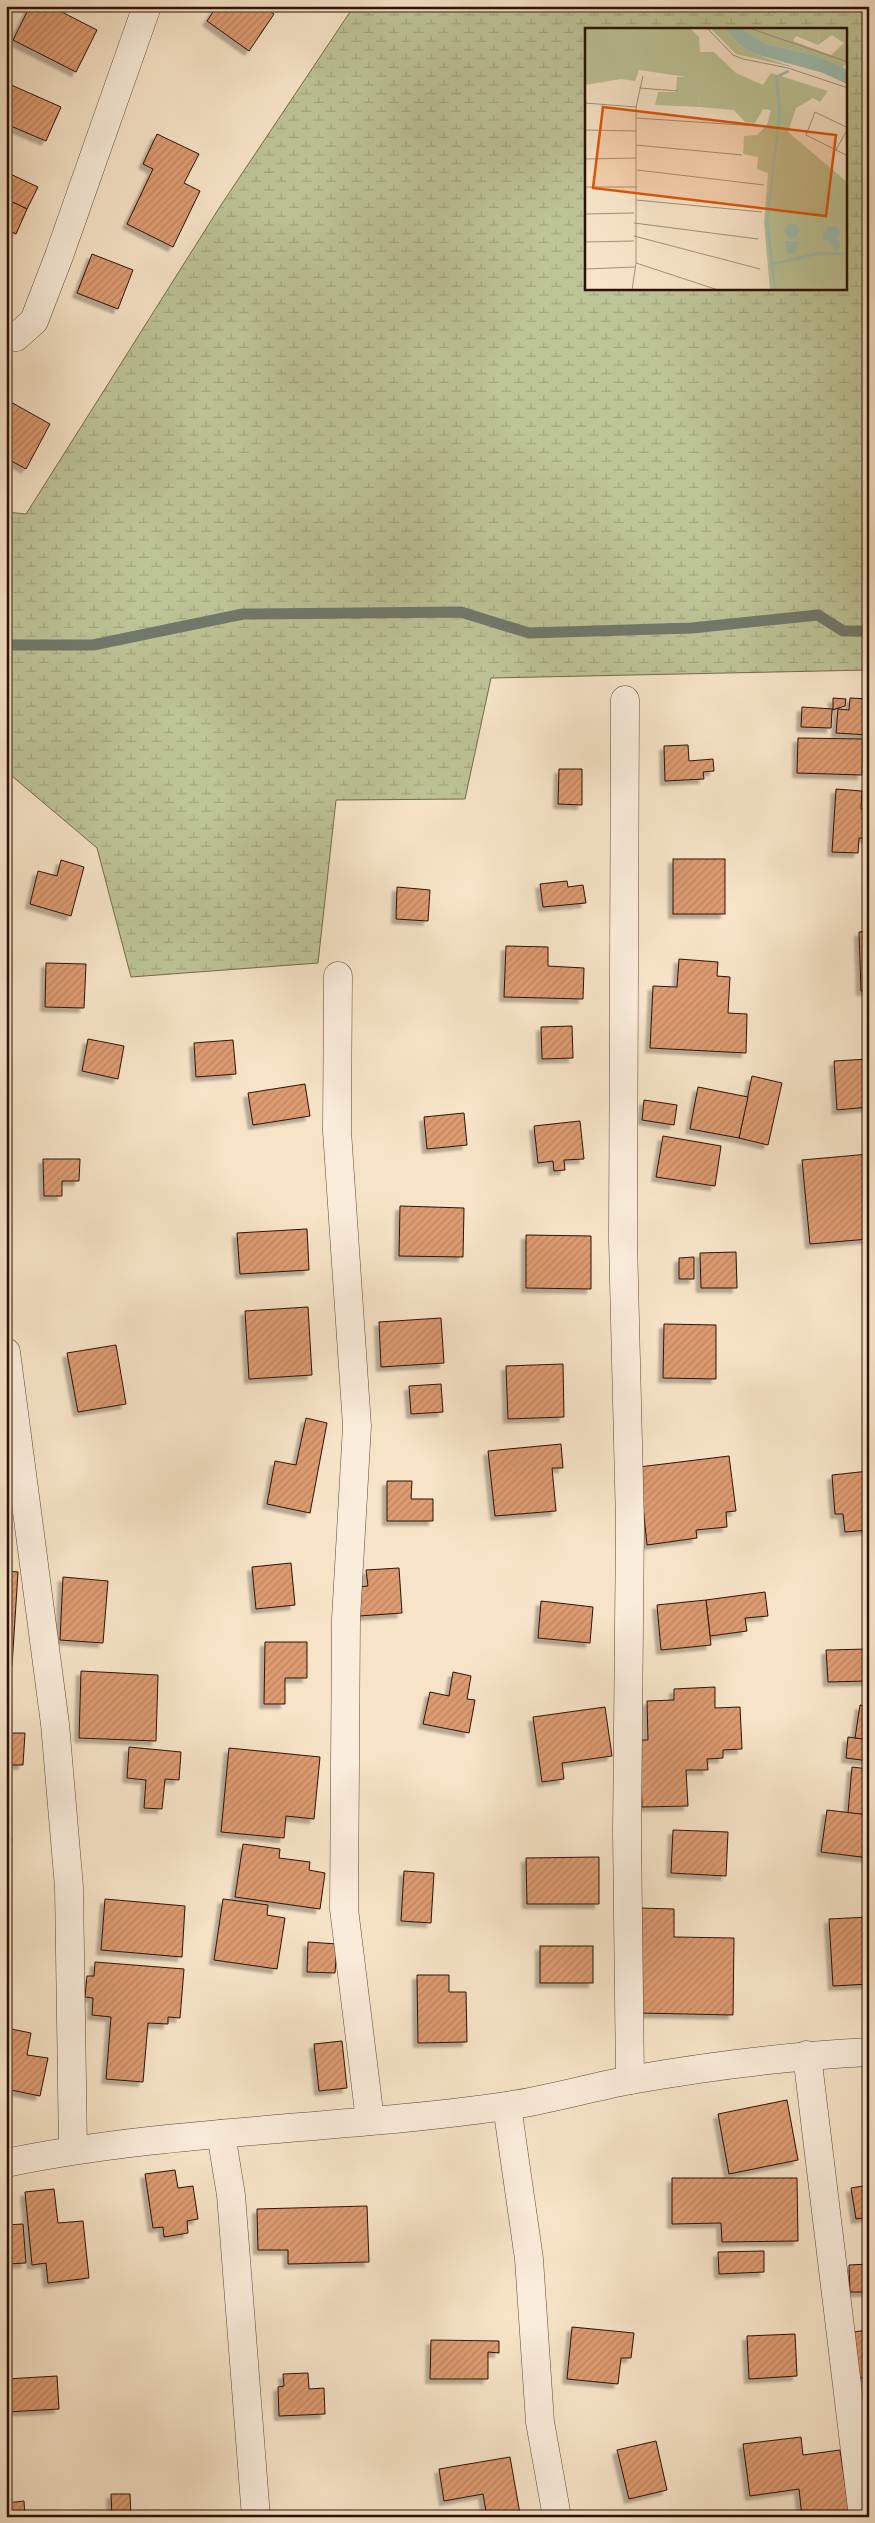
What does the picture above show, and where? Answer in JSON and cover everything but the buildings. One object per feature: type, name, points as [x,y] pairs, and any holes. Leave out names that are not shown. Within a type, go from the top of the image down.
[{"type":"street","points":[[6,334],[16,337],[34,321],[63,247],[148,6]]},
{"type":"street","points":[[625,700],[623,1240],[630,1523],[627,1833],[630,2080]]},
{"type":"street","points":[[338,976],[337,1130],[357,1426],[346,1619],[344,1909],[370,2120]]},
{"type":"street","points":[[6,1352],[55,1724],[69,1887],[73,2149]]},
{"type":"street","points":[[6,2163],[73,2149],[292,2129],[507,2106],[630,2080],[807,2055],[869,2052]]},
{"type":"street","points":[[807,2055],[863,2517]]},
{"type":"street","points":[[507,2106],[529,2259],[540,2422],[557,2517]]},
{"type":"street","points":[[221,2134],[231,2195],[256,2517]]},
{"type":"green space","points":[[354,6],[869,6],[869,670],[491,678],[465,799],[336,800],[318,963],[131,977],[97,848],[6,771],[6,512],[26,514],[221,205]]},
{"type":"waterway","points":[[6,645],[93,645],[243,614],[461,612],[529,633],[692,628],[818,615],[843,631],[869,631]]}]
